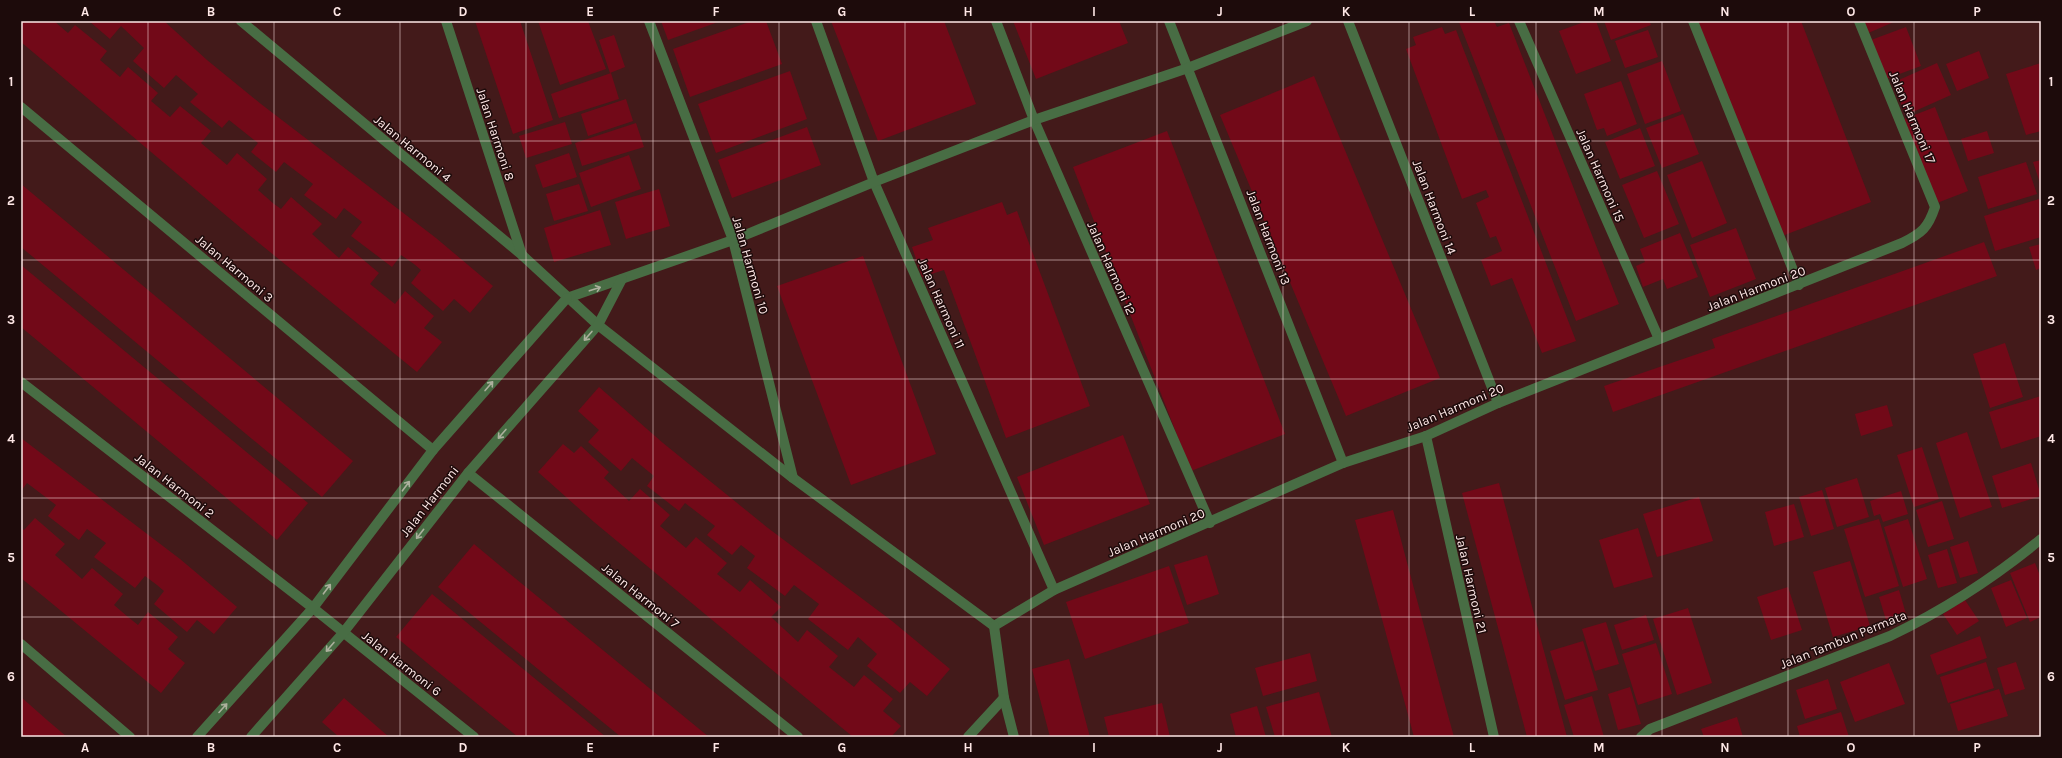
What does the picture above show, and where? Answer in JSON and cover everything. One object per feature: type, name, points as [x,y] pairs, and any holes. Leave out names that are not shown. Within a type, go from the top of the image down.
[{"type":"street","name":"Jalan Harmoni 4","points":[[241,21],[522,255],[598,325],[793,478],[994,626]]},
{"type":"street","name":"Jalan Harmoni 8","points":[[446,21],[522,255]]},
{"type":"street","name":"Jalan Harmoni 10","points":[[649,21],[734,240],[793,478]]},
{"type":"street","name":"Jalan Harmoni 11","points":[[816,21],[874,182],[1054,590]]},
{"type":"street","name":"Jalan Harmoni 12","points":[[996,21],[1034,120],[1210,523]]},
{"type":"street","name":"Jalan Harmoni 13","points":[[1169,21],[1343,463]]},
{"type":"street","points":[[567,298],[734,240],[874,182],[1034,120],[1188,68],[1307,21]]},
{"type":"street","name":"Jalan Harmoni 14","points":[[1348,21],[1498,403]]},
{"type":"street","name":"Jalan Harmoni 15","points":[[1519,21],[1659,339]]},
{"type":"street","points":[[1692,21],[1799,285]]},
{"type":"street","name":"Jalan Harmoni 17","points":[[1860,21],[1936,207],[1930,223]]},
{"type":"street","name":"Jalan Harmoni 3","points":[[21,107],[433,450]]},
{"type":"street","name":"Jalan Harmoni 20","points":[[994,626],[1054,590],[1210,523],[1343,463],[1426,436],[1498,403],[1902,243],[1918,235],[1930,223]]},
{"type":"street","name":"Jalan Harmoni","points":[[251,737],[343,633],[468,473],[598,325],[622,279]]},
{"type":"street","name":"Jalan Harmoni","points":[[197,737],[313,608],[433,450],[567,298]]},
{"type":"street","name":"Jalan Harmoni 2","points":[[21,382],[313,608]]},
{"type":"street","name":"Jalan Harmoni 21","points":[[1426,436],[1494,737]]},
{"type":"street","name":"Jalan Harmoni 7","points":[[468,473],[798,737]]},
{"type":"street","name":"Jalan Tambun Permata","points":[[1641,737],[1650,729],[1890,636],[1913,624],[2011,564],[2041,539]]},
{"type":"street","name":"Jalan Harmoni 6","points":[[313,608],[474,737]]},
{"type":"street","points":[[994,626],[1004,698],[1014,737]]},
{"type":"street","points":[[21,644],[130,737]]},
{"type":"street","points":[[968,737],[1004,698]]},
{"type":"building","points":[[21,21],[54,21],[68,33],[75,25],[107,51],[100,60],[120,77],[128,67],[158,93],[151,101],[170,117],[180,106],[211,131],[201,143],[227,165],[237,153],[267,179],[258,190],[274,204],[281,209],[291,197],[322,224],[312,234],[339,258],[348,247],[379,273],[370,284],[395,304],[405,291],[434,316],[424,328],[442,342],[417,372],[248,234],[21,42]]},
{"type":"building","points":[[89,21],[164,21],[207,60],[261,104],[436,238],[493,286],[470,313],[454,299],[443,311],[411,283],[421,270],[414,264],[401,255],[392,267],[351,236],[362,222],[344,208],[336,219],[304,195],[313,184],[284,162],[276,172],[251,152],[258,143],[229,120],[222,128],[190,102],[198,94],[176,75],[164,88],[133,61],[144,48],[121,26],[110,39]]},
{"type":"building","points":[[475,21],[520,21],[553,120],[513,134]]},
{"type":"building","points":[[538,21],[588,21],[606,69],[560,85]]},
{"type":"building","points":[[661,21],[721,21],[668,40]]},
{"type":"building","points":[[752,21],[766,21],[782,64],[690,97],[673,49]]},
{"type":"building","points":[[831,21],[944,21],[976,104],[878,141]]},
{"type":"building","points":[[1013,21],[1119,21],[1128,43],[1036,79]]},
{"type":"building","points":[[1494,21],[1497,27],[1509,23],[1619,304],[1576,321],[1459,22]]},
{"type":"building","points":[[1587,21],[1596,21],[1611,61],[1576,74],[1559,31]]},
{"type":"building","points":[[1604,21],[1649,21],[1651,25],[1611,40]]},
{"type":"building","points":[[1698,21],[1801,21],[1871,202],[1782,236]]},
{"type":"building","points":[[1861,21],[1896,21],[1866,34]]},
{"type":"building","points":[[1442,27],[1445,34],[1456,30],[1576,341],[1542,353],[1512,278],[1491,286],[1481,260],[1502,251],[1496,236],[1490,238],[1476,203],[1489,197],[1486,190],[1462,199],[1406,49],[1416,45],[1413,37]]},
{"type":"building","points":[[1906,27],[1921,66],[1886,79],[1871,40]]},
{"type":"building","points":[[1648,30],[1658,57],[1625,68],[1615,41]]},
{"type":"building","points":[[614,35],[625,67],[610,73],[599,40]]},
{"type":"building","points":[[1979,51],[1989,78],[1957,91],[1946,64]]},
{"type":"building","points":[[1662,61],[1681,111],[1645,124],[1627,74]]},
{"type":"building","points":[[1937,63],[1951,95],[1906,115],[1892,83]]},
{"type":"building","points":[[2041,63],[2041,131],[2026,135],[2006,74]]},
{"type":"building","points":[[790,71],[807,119],[716,153],[698,104]]},
{"type":"building","points":[[611,73],[619,99],[559,118],[551,94]]},
{"type":"building","points":[[1314,76],[1440,378],[1346,416],[1220,115]]},
{"type":"building","points":[[1621,81],[1637,124],[1607,136],[1604,128],[1597,130],[1584,94]]},
{"type":"building","points":[[626,99],[633,121],[588,136],[581,114]]},
{"type":"building","points":[[1935,107],[1968,191],[1937,203],[1904,119]]},
{"type":"building","points":[[1683,114],[1699,154],[1662,168],[1646,128]]},
{"type":"building","points":[[565,122],[572,144],[526,158],[519,136]]},
{"type":"building","points":[[636,123],[644,147],[582,166],[575,143]]},
{"type":"building","points":[[807,127],[821,165],[732,198],[718,160]]},
{"type":"building","points":[[1640,128],[1655,166],[1620,179],[1605,142]]},
{"type":"building","points":[[1167,131],[1285,434],[1191,471],[1073,167]]},
{"type":"building","points":[[1987,131],[1994,153],[1968,161],[1961,139]]},
{"type":"building","points":[[569,153],[577,177],[543,188],[535,165]]},
{"type":"building","points":[[629,155],[641,189],[591,207],[579,173]]},
{"type":"building","points":[[2041,160],[2041,186],[2033,162]]},
{"type":"building","points":[[1702,161],[1727,223],[1692,238],[1667,175]]},
{"type":"building","points":[[2026,162],[2037,194],[1988,209],[1978,177]]},
{"type":"building","points":[[1657,171],[1679,224],[1644,238],[1622,185]]},
{"type":"building","points":[[21,184],[353,461],[322,497],[21,247]]},
{"type":"building","points":[[579,184],[588,211],[554,221],[546,194]]},
{"type":"building","points":[[659,189],[670,226],[626,239],[615,202]]},
{"type":"building","points":[[2039,199],[2041,207],[2041,237],[1995,251],[1984,216]]},
{"type":"building","points":[[1002,202],[1007,215],[1017,211],[1090,406],[1006,438],[944,270],[922,277],[912,247],[933,240],[928,228]]},
{"type":"building","points":[[600,210],[611,245],[554,262],[544,228]]},
{"type":"building","points":[[1736,228],[1756,279],[1710,297],[1690,245]]},
{"type":"building","points":[[1680,233],[1698,277],[1667,289],[1663,279],[1643,287],[1636,266],[1645,262],[1640,249]]},
{"type":"building","points":[[1984,242],[1997,276],[1613,412],[1604,386],[1715,348],[1712,339]]},
{"type":"building","points":[[2041,244],[2041,268],[2036,270],[2029,247]]},
{"type":"building","points":[[863,256],[936,454],[851,485],[777,286]]},
{"type":"building","points":[[21,265],[308,503],[277,540],[21,327]]},
{"type":"building","points":[[2005,343],[2023,397],[1990,408],[1973,354]]},
{"type":"building","points":[[599,387],[663,443],[768,528],[892,621],[950,669],[927,696],[910,682],[900,693],[867,666],[877,654],[858,637],[848,650],[808,619],[819,604],[794,585],[785,596],[747,568],[755,556],[741,545],[732,555],[707,535],[715,526],[685,503],[679,511],[647,486],[654,476],[632,458],[621,471],[588,442],[599,430],[578,411]]},
{"type":"building","points":[[2041,396],[2041,436],[2001,449],[1989,412]]},
{"type":"building","points":[[1887,405],[1893,426],[1861,436],[1855,414]]},
{"type":"building","points":[[1967,432],[1992,507],[1960,518],[1936,443]]},
{"type":"building","points":[[1123,435],[1150,504],[1044,545],[1017,477]]},
{"type":"building","points":[[21,438],[180,559],[237,607],[214,634],[197,620],[187,632],[154,604],[164,591],[157,585],[145,576],[135,588],[94,557],[106,543],[87,529],[79,540],[48,516],[56,505],[27,483],[21,491]]},
{"type":"building","points":[[563,444],[574,453],[581,446],[609,472],[604,478],[629,501],[640,489],[670,515],[660,526],[686,548],[696,537],[727,563],[717,574],[740,592],[750,580],[781,607],[771,617],[798,642],[807,630],[838,656],[829,667],[854,687],[864,675],[893,699],[883,711],[901,726],[891,737],[853,737],[594,522],[538,472]]},
{"type":"building","points":[[1922,447],[1939,499],[1914,507],[1897,455]]},
{"type":"building","points":[[2031,463],[2041,496],[2002,508],[1992,476]]},
{"type":"building","points":[[1857,478],[1869,517],[1837,527],[1825,488]]},
{"type":"building","points":[[1499,483],[1567,737],[1527,737],[1462,493]]},
{"type":"building","points":[[1822,490],[1834,529],[1811,536],[1799,497]]},
{"type":"building","points":[[1901,491],[1908,514],[1883,522],[1880,514],[1874,516],[1870,501]]},
{"type":"building","points":[[1699,497],[1713,541],[1657,557],[1643,514]]},
{"type":"building","points":[[1942,501],[1954,539],[1928,547],[1916,510]]},
{"type":"building","points":[[1794,504],[1804,537],[1774,546],[1765,512]]},
{"type":"building","points":[[1393,510],[1454,737],[1414,737],[1355,520]]},
{"type":"building","points":[[35,518],[65,544],[55,555],[82,579],[92,568],[123,594],[114,605],[128,617],[138,625],[148,612],[178,637],[168,649],[185,663],[161,693],[21,578],[21,528],[24,530]]},
{"type":"building","points":[[1879,519],[1899,586],[1865,597],[1844,529]]},
{"type":"building","points":[[1908,519],[1927,579],[1903,587],[1884,527]]},
{"type":"building","points":[[1638,528],[1653,577],[1614,588],[1599,540]]},
{"type":"building","points":[[1968,541],[1978,573],[1960,578],[1950,547]]},
{"type":"building","points":[[474,544],[709,737],[621,737],[500,638],[438,587]]},
{"type":"building","points":[[1947,549],[1957,583],[1938,588],[1928,555]]},
{"type":"building","points":[[1207,555],[1219,594],[1187,605],[1174,565]]},
{"type":"building","points":[[1850,561],[1870,626],[1833,637],[1813,572]]},
{"type":"building","points":[[2035,563],[2041,578],[2041,617],[2030,622],[2010,573]]},
{"type":"building","points":[[1169,566],[1189,623],[1085,659],[1066,602]]},
{"type":"building","points":[[2011,580],[2027,618],[2006,627],[1991,588]]},
{"type":"building","points":[[1788,587],[1802,630],[1771,640],[1757,597]]},
{"type":"building","points":[[1899,590],[1906,614],[1886,620],[1879,597]]},
{"type":"building","points":[[432,594],[606,737],[518,737],[432,667],[396,637]]},
{"type":"building","points":[[1965,600],[1979,621],[1957,635],[1943,614]]},
{"type":"building","points":[[1688,608],[1712,683],[1677,695],[1653,619]]},
{"type":"building","points":[[1646,615],[1654,640],[1622,650],[1614,625]]},
{"type":"building","points":[[1606,622],[1619,664],[1595,671],[1582,629]]},
{"type":"building","points":[[1980,636],[1987,658],[1937,675],[1930,655]]},
{"type":"building","points":[[1583,641],[1598,690],[1565,700],[1550,651]]},
{"type":"building","points":[[1656,643],[1672,694],[1638,705],[1622,654]]},
{"type":"building","points":[[1310,653],[1317,681],[1263,696],[1255,668]]},
{"type":"building","points":[[1069,659],[1090,737],[1050,737],[1032,669]]},
{"type":"building","points":[[1986,662],[1994,688],[1948,703],[1940,677]]},
{"type":"building","points":[[2016,662],[2025,689],[2005,695],[1997,668]]},
{"type":"building","points":[[1889,663],[1905,704],[1855,722],[1840,682]]},
{"type":"building","points":[[1828,679],[1837,709],[1805,719],[1796,690]]},
{"type":"building","points":[[1630,687],[1641,724],[1618,730],[1608,694]]},
{"type":"building","points":[[1999,689],[2008,716],[1958,731],[1950,704]]},
{"type":"building","points":[[1319,692],[1332,737],[1275,737],[1266,707]]},
{"type":"building","points":[[1592,696],[1604,737],[1574,737],[1564,705]]},
{"type":"building","points":[[21,697],[47,720],[67,737],[21,737]]},
{"type":"building","points":[[344,698],[389,737],[339,737],[322,722]]},
{"type":"building","points":[[1162,703],[1170,737],[1109,737],[1104,717]]},
{"type":"building","points":[[1257,706],[1266,737],[1236,737],[1230,714]]},
{"type":"building","points":[[1841,712],[1849,737],[1800,737],[1797,726]]},
{"type":"building","points":[[1737,717],[1743,737],[1704,737],[1701,729]]}]
